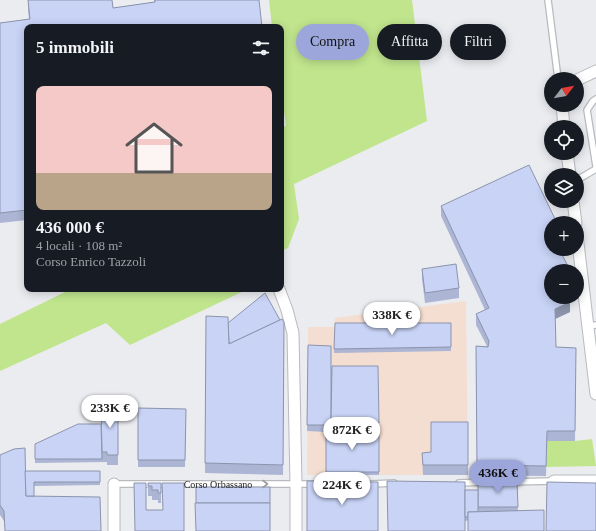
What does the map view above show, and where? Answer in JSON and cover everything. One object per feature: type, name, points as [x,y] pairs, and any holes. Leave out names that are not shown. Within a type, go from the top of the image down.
[{"type":"street","points":[[584,77],[596,71]]},
{"type":"street","points":[[580,256],[592,325],[596,394]]},
{"type":"street","points":[[280,292],[293,333],[296,531]]},
{"type":"street","points":[[554,481],[596,481]]},
{"type":"street","name":"Corso Orbassano","points":[[114,484],[114,531]]},
{"type":"lane","points":[[548,0],[557,72]]},
{"type":"lane","points":[[596,99],[587,110],[594,135],[596,166]]},
{"type":"lane","points":[[584,176],[596,169]]},
{"type":"lane","points":[[498,482],[554,481]]},
{"type":"lane","points":[[450,483],[490,482]]},
{"type":"lane","points":[[364,484],[402,483]]},
{"type":"lane","name":"Corso Orbassano","points":[[114,484],[320,484]]},
{"type":"shaded area","points":[[466,301],[468,475],[307,475],[308,327],[334,327],[335,318]]},
{"type":"green space","points":[[269,0],[412,0],[415,24],[377,24],[377,60],[419,60],[427,121],[294,184],[299,219],[288,248],[284,250],[284,126],[286,126],[284,112],[284,24],[272,24]]},
{"type":"green space","points":[[65,292],[242,292],[130,345],[106,323],[0,371],[0,324]]},
{"type":"green space","points":[[592,439],[596,466],[546,467],[547,441],[575,441]]},
{"type":"building","points":[[28,0],[112,0],[113,8],[155,2],[155,0],[259,0],[262,24],[24,24],[24,210],[0,213],[0,23],[30,19]]},
{"type":"building","points":[[529,165],[544,196],[544,208],[550,208],[554,216],[544,216],[544,256],[563,256],[567,264],[544,264],[544,304],[566,304],[555,309],[556,347],[576,348],[575,431],[547,431],[546,466],[477,465],[476,346],[488,347],[489,341],[476,314],[489,308],[441,206]]},
{"type":"building","points":[[456,264],[459,288],[425,293],[422,269]]},
{"type":"building","points":[[265,293],[280,320],[229,344],[228,323]]},
{"type":"building","points":[[206,316],[228,317],[229,344],[282,319],[284,322],[283,465],[205,463]]},
{"type":"building","points":[[335,323],[451,323],[451,347],[334,349]]},
{"type":"building","points":[[308,345],[331,346],[331,425],[307,425]]},
{"type":"building","points":[[332,366],[378,366],[379,423],[331,422]]},
{"type":"building","points":[[101,404],[118,404],[118,455],[107,455],[107,452],[102,452]]},
{"type":"building","points":[[138,408],[186,409],[185,460],[138,460]]},
{"type":"building","points":[[431,422],[468,422],[468,465],[423,465],[422,453],[431,452]]},
{"type":"building","points":[[78,424],[101,424],[102,459],[35,459],[35,444]]},
{"type":"building","points":[[326,429],[379,430],[379,472],[326,472]]},
{"type":"building","points":[[25,448],[26,496],[100,497],[101,531],[5,531],[4,511],[0,505],[0,455],[14,449]]},
{"type":"building","points":[[25,471],[100,471],[100,482],[34,482],[34,496],[26,496]]},
{"type":"building","points":[[307,481],[378,482],[378,531],[307,531]]},
{"type":"building","points":[[387,481],[465,482],[465,531],[388,531]]},
{"type":"building","points":[[478,481],[517,482],[518,507],[478,507]]},
{"type":"building","points":[[547,482],[596,483],[596,531],[546,531]]},
{"type":"building","points":[[134,483],[146,483],[146,510],[163,510],[162,483],[184,483],[184,531],[135,531]]},
{"type":"building","points":[[148,483],[161,483],[161,493],[158,493],[158,490],[152,490],[152,486],[148,486]]},
{"type":"building","points":[[196,487],[270,487],[270,503],[196,503]]},
{"type":"building","points":[[465,490],[478,490],[478,512],[468,512],[468,517],[465,517]]},
{"type":"building","points":[[195,503],[270,503],[270,531],[196,531]]},
{"type":"building","points":[[544,510],[544,531],[468,531],[468,512]]}]
